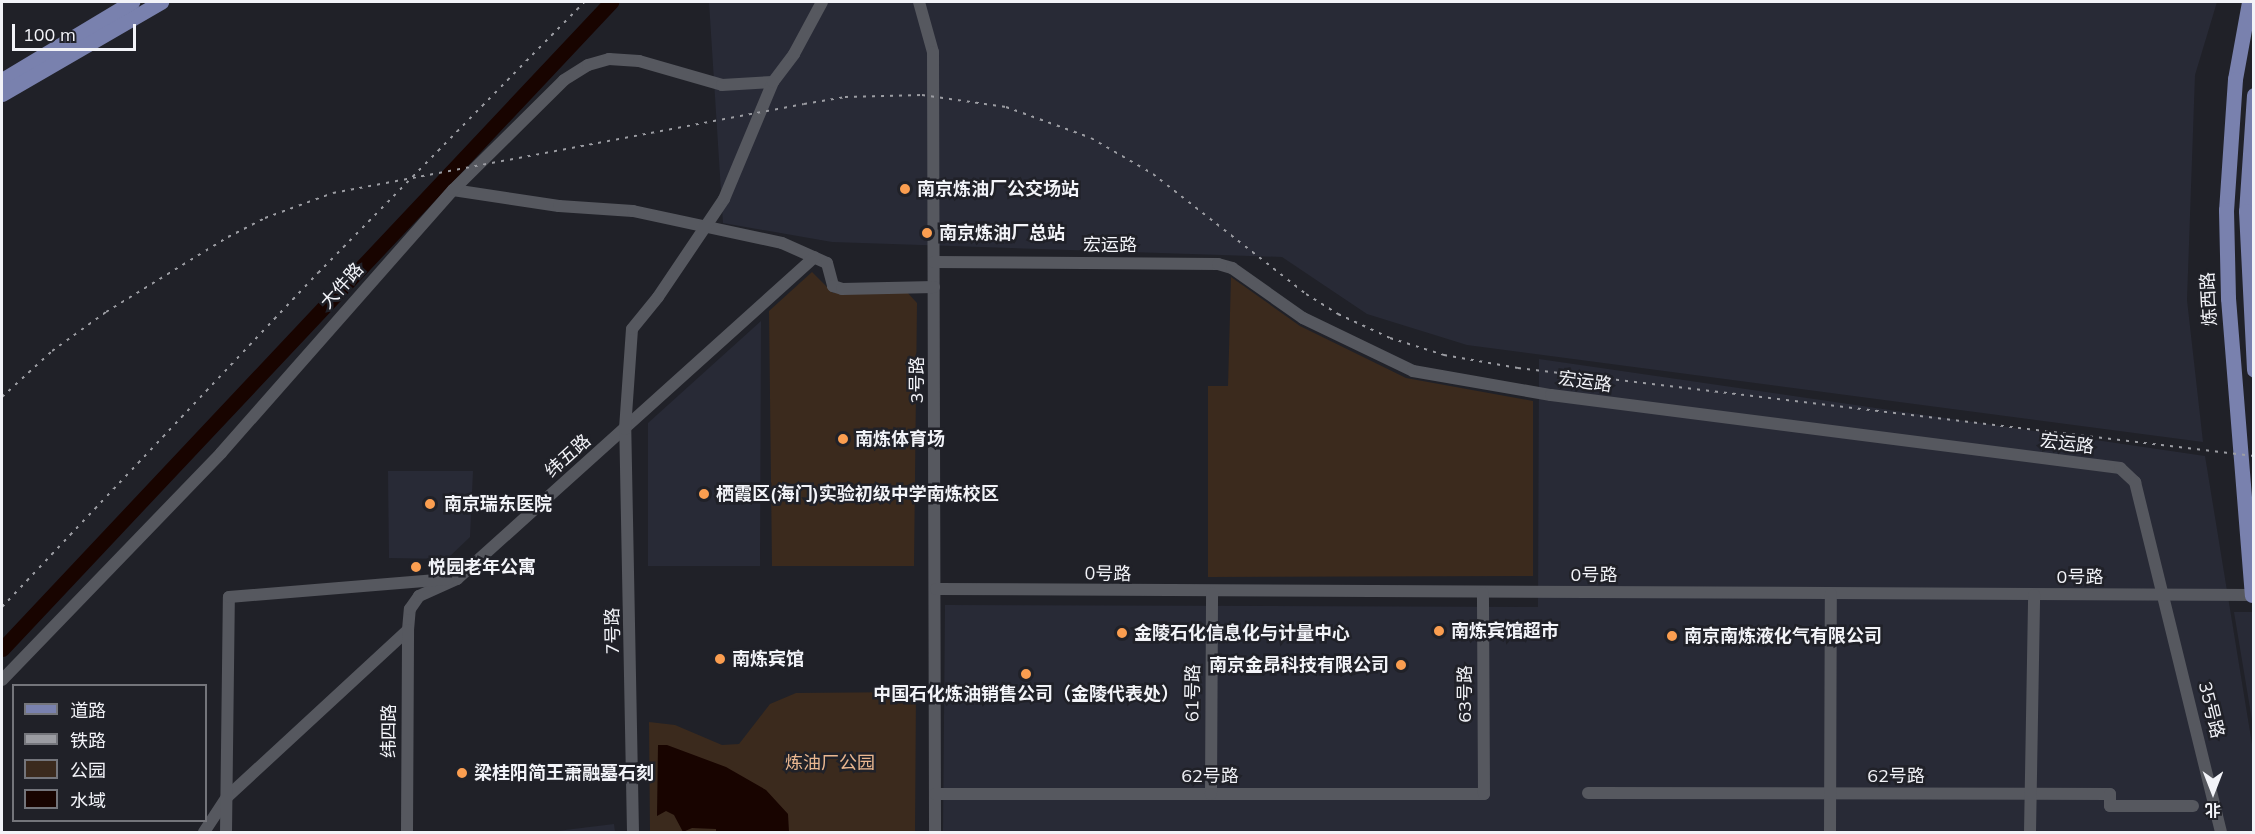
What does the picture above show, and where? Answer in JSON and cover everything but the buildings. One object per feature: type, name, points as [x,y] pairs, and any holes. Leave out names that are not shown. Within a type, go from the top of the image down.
[{"type":"main road","points":[[2,80],[132,2]]},
{"type":"main road","points":[[2,94],[161,2]]},
{"type":"main road","name":"炼西路","points":[[2248,2],[2235,79],[2226,210],[2228,298],[2253,595]]},
{"type":"main road","points":[[2253,95],[2246,231],[2253,370]]},
{"type":"street","name":"7号路","points":[[633,832],[625,429],[632,329],[707,229],[741,165],[773,82],[795,54],[822,2]]},
{"type":"street","name":"3号路","points":[[919,2],[933,52],[935,832]]},
{"type":"street","name":"大件路","points":[[2,680],[221,453],[453,190],[564,80],[588,65],[609,59],[639,61],[722,85],[773,82]]},
{"type":"street","points":[[453,190],[559,206],[633,210],[707,229],[782,243],[827,263],[833,286],[842,289],[934,287]]},
{"type":"street","name":"纬五路","points":[[408,630],[410,609],[419,596],[457,579],[814,257]]},
{"type":"street","name":"宏运路","points":[[934,262],[1218,264],[1232,268],[1303,318],[1413,370],[1551,395],[2120,468],[2135,482],[2165,595]]},
{"type":"street","points":[[226,832],[229,597],[457,579]]},
{"type":"street","name":"0号路","points":[[936,589],[1212,593],[2253,595]]},
{"type":"street","name":"61号路","points":[[1210,794],[1212,593]]},
{"type":"street","name":"63号路","points":[[1483,593],[1484,794]]},
{"type":"street","points":[[1830,832],[1831,594]]},
{"type":"street","points":[[2030,832],[2034,595]]},
{"type":"street","name":"35号路","points":[[2165,595],[2221,832]]},
{"type":"street","points":[[204,832],[227,796],[408,630]]},
{"type":"street","name":"纬四路","points":[[407,832],[408,630]]},
{"type":"street","name":"62号路","points":[[1588,793],[2110,794],[2110,806],[2193,806]]},
{"type":"street","name":"62号路","points":[[935,794],[1484,794]]},
{"type":"shaded area","points":[[709,2],[2217,2],[2195,75],[2187,300],[2203,442],[1467,345],[1367,314],[1282,257],[832,242],[723,223]]},
{"type":"shaded area","name":"栖霞区(海门)实验初级中学南炼校区","points":[[761,321],[760,566],[648,566],[648,423]]},
{"type":"shaded area","points":[[1539,359],[2205,456],[2253,750],[2253,832],[943,832],[945,605],[1538,607]]},
{"type":"shaded area","name":"南京瑞东医院","points":[[388,471],[473,471],[470,537],[447,559],[389,558]]},
{"type":"shaded area","points":[[2234,612],[2253,612],[2253,726]]},
{"type":"shaded area","points":[[614,824],[614,832],[549,832]]},
{"type":"green space","name":"南炼体育场","points":[[812,272],[833,293],[906,291],[917,303],[914,566],[772,566],[769,311]]},
{"type":"green space","points":[[1231,277],[1300,326],[1406,378],[1533,401],[1533,576],[1208,577],[1208,386],[1228,386]]},
{"type":"green space","name":"炼油厂公园","points":[[916,692],[915,832],[650,832],[649,722],[675,725],[722,745],[739,744],[770,704],[796,693]]},
{"type":"water","points":[[658,745],[667,745],[726,767],[766,790],[788,814],[789,832],[716,832],[716,829],[692,828],[683,832],[674,815],[666,811],[657,816]]},
{"type":"waterway","points":[[2,649],[611,2]]},
{"type":"railway","points":[[2,607],[318,273],[584,2]]},
{"type":"railway","points":[[2,397],[52,351],[106,312],[228,237],[265,218],[333,193],[845,97],[922,95],[1006,107],[1091,138],[1153,174],[1306,294],[1338,314],[1390,338],[1444,355],[1518,368],[2254,456]]},
{"type":"place","name":"南京炼油厂公交场站","points":[[905,189]]},
{"type":"place","name":"南京炼油厂总站","points":[[927,233]]},
{"type":"place","name":"南炼体育场","points":[[843,439]]},
{"type":"place","name":"栖霞区(海门)实验初级中学南炼校区","points":[[704,494]]},
{"type":"place","name":"南京瑞东医院","points":[[430,504]]},
{"type":"place","name":"悦园老年公寓","points":[[416,567]]},
{"type":"place","name":"南炼宾馆超市","points":[[1439,631]]},
{"type":"place","name":"金陵石化信息化与计量中心","points":[[1122,633]]},
{"type":"place","name":"南京南炼液化气有限公司","points":[[1672,636]]},
{"type":"place","name":"南炼宾馆","points":[[720,659]]},
{"type":"place","name":"南京金昂科技有限公司","points":[[1401,665]]},
{"type":"place","name":"中国石化炼油销售公司（金陵代表处）","points":[[1026,674]]},
{"type":"place","name":"梁桂阳简王萧融墓石刻","points":[[462,773]]}]
